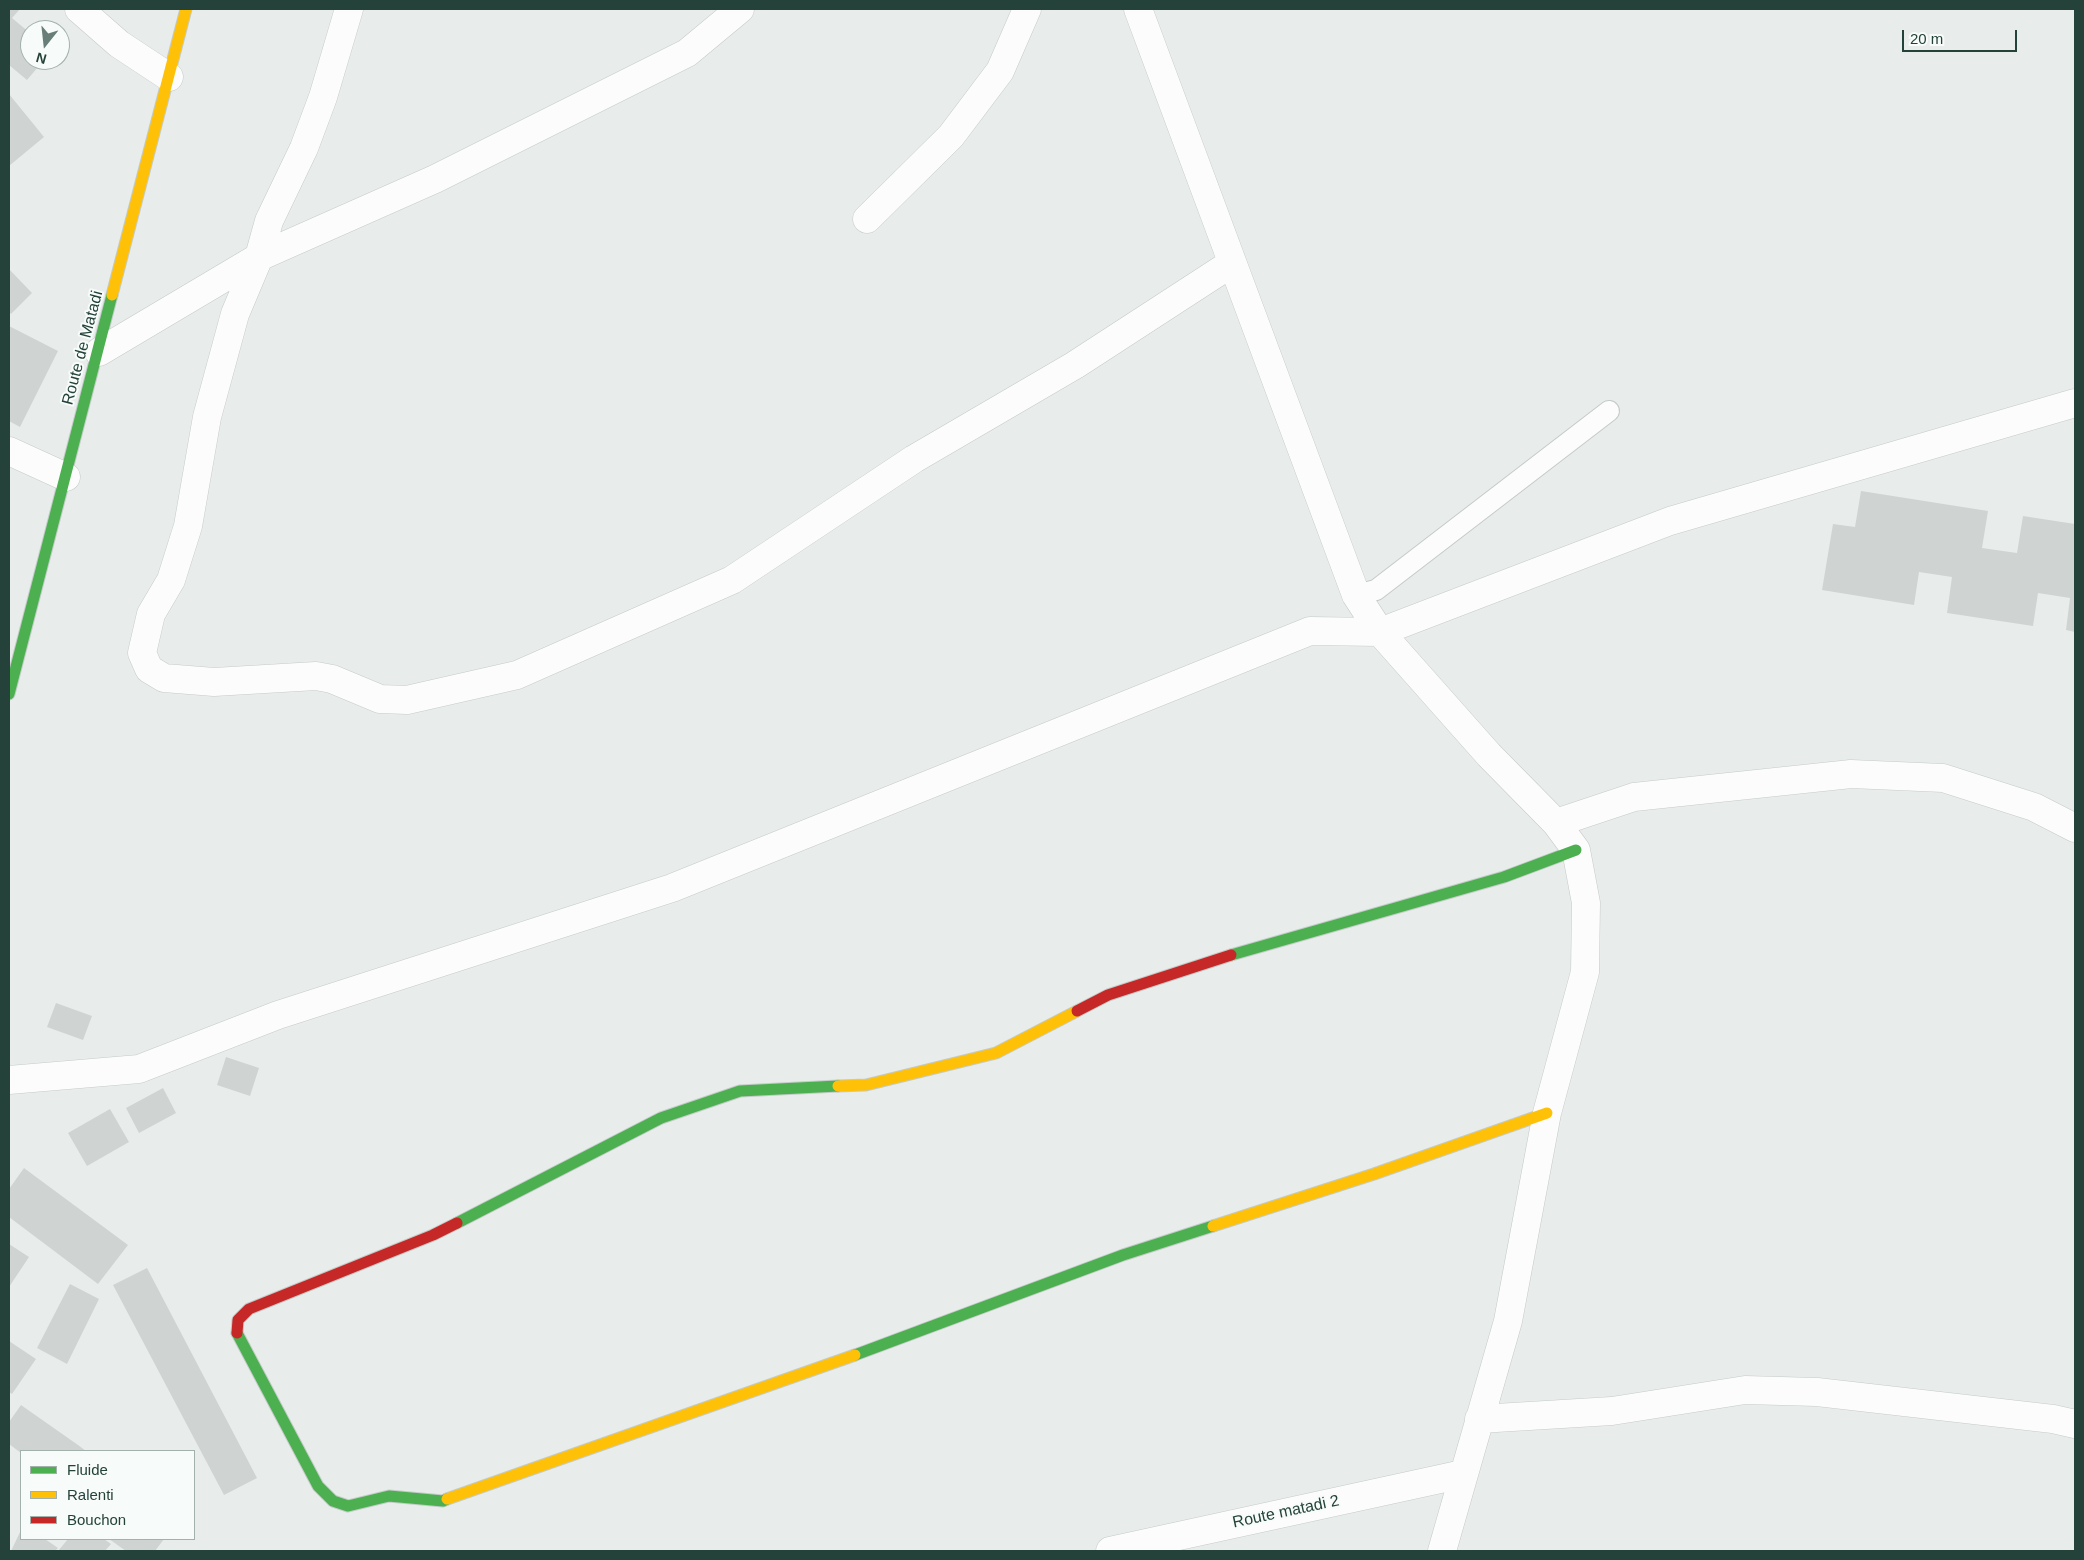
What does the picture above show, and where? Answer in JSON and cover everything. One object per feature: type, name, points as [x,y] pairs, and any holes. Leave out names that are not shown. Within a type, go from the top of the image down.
[{"type":"main road","name":"Route de Matadi","points":[[9,694],[99,352],[186,9]]},
{"type":"main road","points":[[1548,1113],[1374,1174],[1124,1255],[857,1354],[444,1501],[389,1496],[348,1506],[333,1501],[318,1486],[236,1332],[238,1320],[248,1309],[432,1235],[661,1118],[740,1091],[866,1085],[996,1052],[1108,995],[1216,959],[1504,877],[1576,850]]},
{"type":"street","points":[[79,9],[119,44],[169,77]]},
{"type":"street","points":[[349,9],[323,97],[304,148],[269,221],[259,257],[235,314],[207,416],[188,526],[171,580],[151,614],[142,653],[149,669],[164,678],[214,682],[316,676],[332,679],[380,699],[406,700],[517,675],[732,580],[914,459],[1075,365],[1232,263]]},
{"type":"street","points":[[99,352],[259,257],[435,178],[628,84],[687,53],[740,9]]},
{"type":"street","points":[[867,219],[951,136],[1000,71],[1028,9]]},
{"type":"street","points":[[1138,9],[1356,595],[1380,632],[1489,755],[1556,822],[1576,850],[1586,903],[1585,972],[1548,1113],[1508,1320],[1442,1551]]},
{"type":"street","points":[[9,1080],[139,1069],[278,1015],[672,888],[1310,631],[1380,632],[1670,521],[2075,403]]},
{"type":"street","points":[[9,451],[66,477]]},
{"type":"street","points":[[1556,822],[1634,797],[1851,774],[1943,778],[2034,807],[2075,828]]},
{"type":"street","points":[[1479,1419],[1612,1411],[1745,1390],[1817,1392],[2053,1419],[2075,1424]]},
{"type":"street","name":"Route matadi 2","points":[[1110,1551],[1463,1474]]},
{"type":"lane","points":[[1356,595],[1376,590],[1609,411]]},
{"type":"building","points":[[9,9],[20,9],[12,18],[20,25],[20,70],[36,70],[27,80],[9,65]]},
{"type":"building","points":[[9,94],[44,137],[9,166]]},
{"type":"building","points":[[9,269],[32,293],[11,314],[9,312]]},
{"type":"building","points":[[9,326],[58,351],[20,427],[9,421]]},
{"type":"building","points":[[1861,491],[1988,511],[1982,548],[2017,553],[2023,516],[2075,524],[2075,632],[2066,630],[2070,598],[2038,593],[2033,626],[1947,613],[1952,577],[1919,572],[1914,605],[1822,590],[1833,524],[1855,527]]},
{"type":"building","points":[[56,1003],[92,1016],[83,1040],[47,1027]]},
{"type":"building","points":[[226,1057],[259,1068],[250,1096],[217,1085]]},
{"type":"building","points":[[163,1088],[176,1113],[139,1133],[126,1108]]},
{"type":"building","points":[[110,1109],[129,1142],[87,1166],[68,1133]]},
{"type":"building","points":[[24,1168],[128,1245],[98,1284],[9,1217],[9,1189]]},
{"type":"building","points":[[9,1244],[29,1257],[9,1287]]},
{"type":"building","points":[[147,1268],[257,1478],[224,1495],[113,1285]]},
{"type":"building","points":[[70,1284],[99,1299],[67,1364],[37,1348]]},
{"type":"building","points":[[9,1341],[36,1359],[12,1394],[9,1392]]},
{"type":"building","points":[[21,1405],[85,1450],[20,1450],[20,1452],[9,1444],[9,1422]]},
{"type":"building","points":[[20,1532],[20,1540],[46,1540],[58,1548],[55,1551],[11,1551]]},
{"type":"building","points":[[67,1540],[105,1540],[111,1544],[105,1551],[58,1551]]},
{"type":"building","points":[[110,1540],[163,1540],[155,1551],[126,1551]]},
{"type":"traffic: fast","points":[[9,694],[112,295]]},
{"type":"traffic: fast","points":[[1231,955],[1504,877],[1576,850]]},
{"type":"traffic: fast","points":[[457,1223],[661,1118],[740,1091],[838,1086]]},
{"type":"traffic: fast","points":[[855,1355],[1123,1255],[1213,1226]]},
{"type":"traffic: fast","points":[[237,1333],[318,1486],[333,1501],[348,1506],[389,1496],[443,1501],[447,1499]]},
{"type":"traffic: slow","points":[[112,295],[186,9]]},
{"type":"traffic: slow","points":[[838,1086],[866,1085],[996,1053],[1077,1011]]},
{"type":"traffic: slow","points":[[1213,1226],[1374,1174],[1547,1113]]},
{"type":"traffic: slow","points":[[447,1499],[855,1355]]},
{"type":"traffic: jam","points":[[1077,1011],[1108,995],[1231,955]]},
{"type":"traffic: jam","points":[[237,1333],[238,1320],[249,1309],[433,1235],[457,1223]]}]
